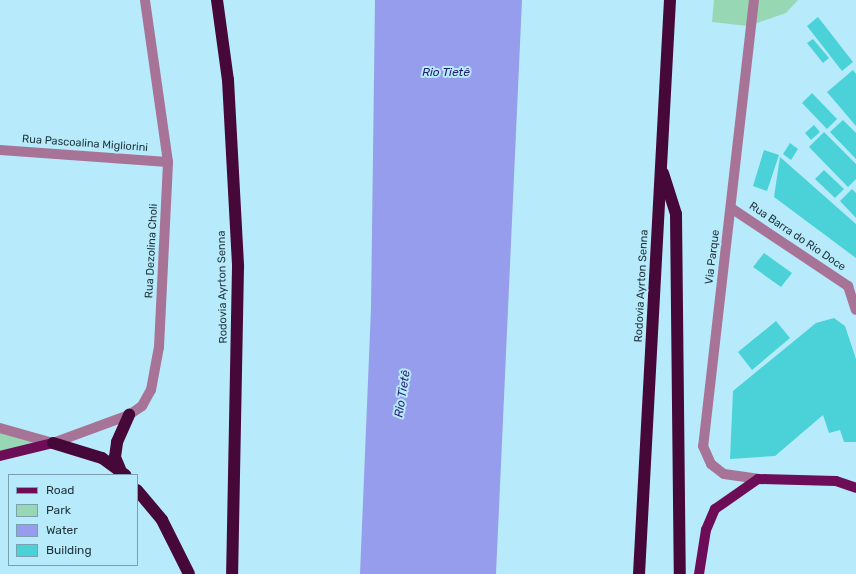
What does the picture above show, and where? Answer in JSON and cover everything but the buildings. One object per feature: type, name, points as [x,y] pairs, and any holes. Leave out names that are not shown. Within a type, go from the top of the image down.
[{"type":"highway","name":"Rodovia Ayrton Senna","points":[[217,0],[228,80],[238,267],[232,574]]},
{"type":"highway","name":"Rodovia Ayrton Senna","points":[[639,574],[670,0]]},
{"type":"highway","points":[[661,164],[676,214],[680,574]]},
{"type":"highway","points":[[122,472],[115,457],[117,442],[129,415]]},
{"type":"highway","points":[[53,443],[83,450],[122,472]]},
{"type":"highway","points":[[138,491],[162,520],[189,574]]},
{"type":"main road","points":[[0,456],[53,443]]},
{"type":"main road","points":[[699,574],[706,530],[715,509],[758,479],[836,481],[856,488]]},
{"type":"street","name":"Rua Dezolina Choli","points":[[53,443],[129,415],[142,406],[156,371],[168,162],[145,0]]},
{"type":"street","name":"Via Parque","points":[[754,0],[748,26],[731,208],[703,446],[712,464],[724,474],[758,479]]},
{"type":"street","name":"Rua Pascoalina Migliorini","points":[[0,150],[168,162]]},
{"type":"street","name":"Rua Barra do Rio Doce","points":[[731,208],[852,283],[856,310]]},
{"type":"street","points":[[0,428],[53,443]]},
{"type":"green space","points":[[714,0],[798,0],[786,13],[748,26],[712,22]]},
{"type":"green space","points":[[0,428],[53,443],[0,456]]},
{"type":"water","name":"Rio Tietê","points":[[375,0],[522,0],[496,574],[360,574],[371,308]]}]
